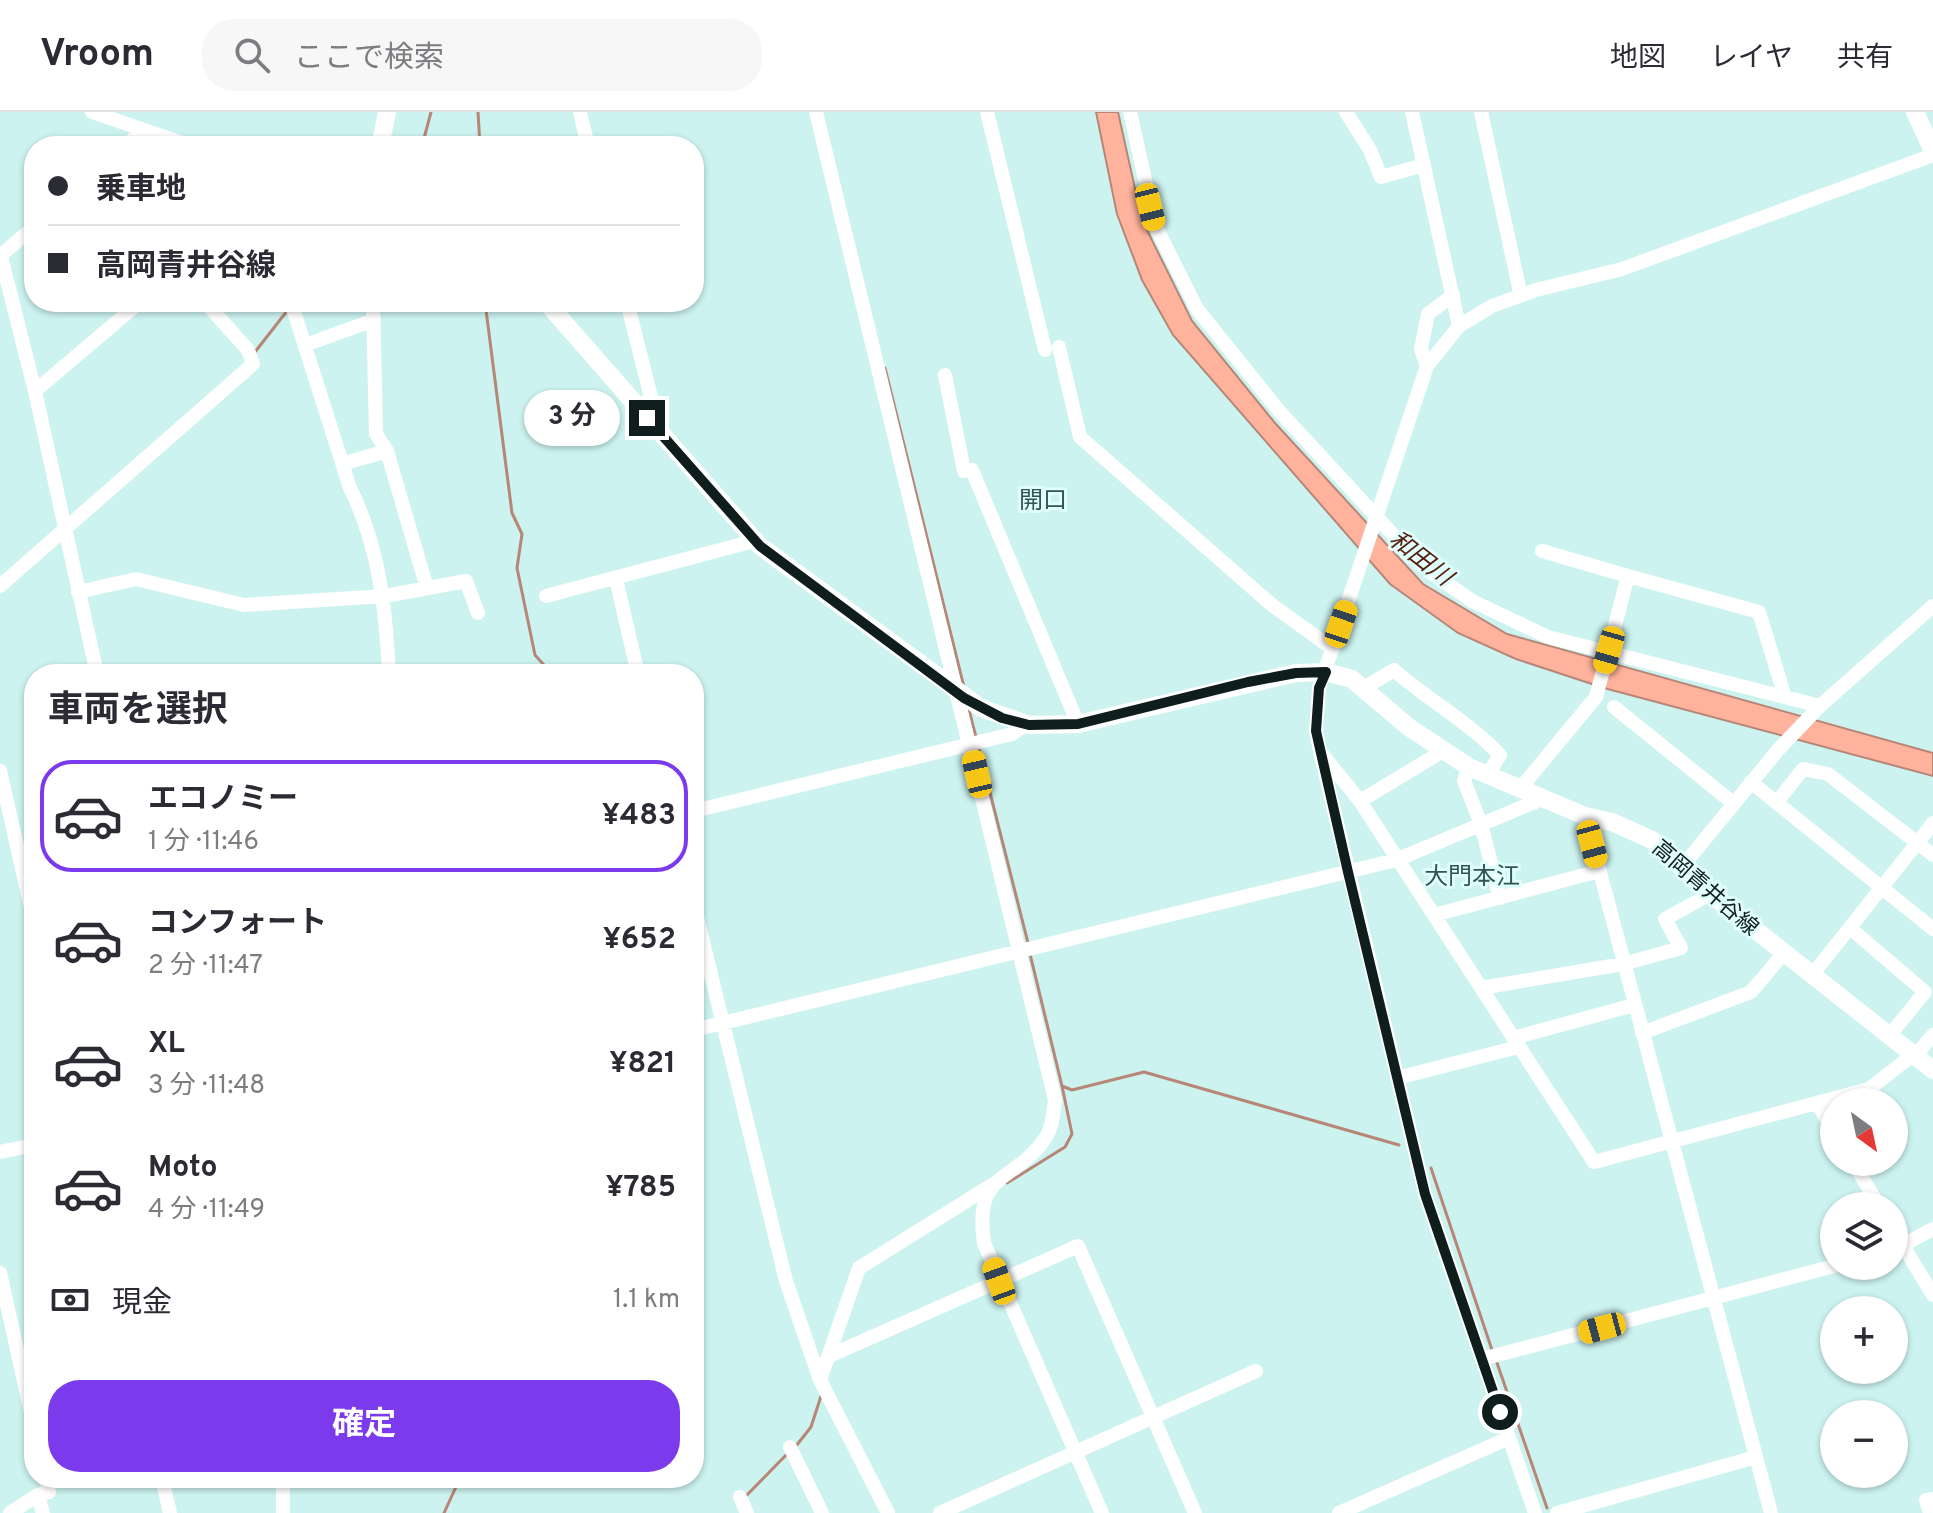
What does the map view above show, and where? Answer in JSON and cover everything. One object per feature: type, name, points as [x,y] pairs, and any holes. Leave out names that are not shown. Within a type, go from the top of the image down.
[{"type":"main road","points":[[382,136],[387,112]]},
{"type":"main road","points":[[1915,112],[1933,153]]},
{"type":"main road","name":"高岡青井谷線","points":[[555,312],[754,541],[981,708],[1026,724],[1078,724],[1296,673],[1326,672],[1344,676],[1364,688],[1410,728],[1469,767],[1585,816],[1633,829],[1652,840],[1710,894],[1933,1070]]},
{"type":"street","points":[[92,112],[158,136]]},
{"type":"street","points":[[580,112],[586,136]]},
{"type":"street","points":[[816,112],[1055,1100],[1047,1136],[993,1184],[859,1268],[820,1380]]},
{"type":"street","points":[[987,112],[1052,348],[1080,437],[1272,605],[1333,649]]},
{"type":"street","points":[[1130,112],[1155,225],[1197,309],[1280,412],[1422,566],[1472,601],[1548,637],[1577,647],[1609,650],[1820,706]]},
{"type":"street","points":[[1346,112],[1370,150],[1381,177],[1424,165]]},
{"type":"street","points":[[1412,112],[1459,326]]},
{"type":"street","points":[[1481,112],[1520,292]]},
{"type":"street","points":[[137,136],[142,131]]},
{"type":"street","points":[[1535,1513],[1425,1194],[1320,751],[1317,709],[1326,672],[1427,366],[1459,326],[1492,306],[1536,290],[1622,269],[1933,153]]},
{"type":"street","points":[[24,235],[0,254],[35,391],[95,664]]},
{"type":"street","points":[[1427,366],[1421,349],[1428,314],[1453,295]]},
{"type":"street","points":[[35,391],[128,312]]},
{"type":"street","points":[[0,586],[253,364],[248,350],[214,312]]},
{"type":"street","points":[[294,312],[385,596],[388,664]]},
{"type":"street","points":[[374,312],[376,434],[387,451],[427,588]]},
{"type":"street","points":[[630,312],[653,405],[647,418]]},
{"type":"street","points":[[305,345],[374,320]]},
{"type":"street","points":[[945,375],[964,471],[972,470],[1078,724]]},
{"type":"street","points":[[345,463],[387,451]]},
{"type":"street","points":[[546,596],[754,541]]},
{"type":"street","points":[[1542,551],[1759,612],[1785,697]]},
{"type":"street","points":[[1519,790],[1596,697],[1628,576]]},
{"type":"street","points":[[78,592],[136,579],[244,605],[385,596],[466,581],[478,613]]},
{"type":"street","points":[[616,579],[636,664]]},
{"type":"street","points":[[1682,867],[1751,782],[1820,706],[1933,606]]},
{"type":"street","points":[[1364,688],[1394,670],[1427,699],[1481,736],[1500,755],[1487,776]]},
{"type":"street","points":[[1614,707],[1733,803]]},
{"type":"street","points":[[704,809],[1012,734],[1026,724]]},
{"type":"street","points":[[1320,751],[1360,801],[1594,1162],[1872,1088],[1915,1055],[1933,1035]]},
{"type":"street","points":[[1360,801],[1443,751]]},
{"type":"street","points":[[1469,767],[1464,781],[1481,824],[1500,898]]},
{"type":"street","points":[[1777,802],[1803,769],[1828,774],[1933,855]]},
{"type":"street","points":[[0,771],[24,877]]},
{"type":"street","points":[[1751,782],[1933,929]]},
{"type":"street","points":[[704,1028],[1396,860],[1542,799]]},
{"type":"street","points":[[1585,816],[1771,1513]]},
{"type":"street","points":[[1812,975],[1933,823]]},
{"type":"street","points":[[1434,915],[1599,871]]},
{"type":"street","points":[[1481,988],[1623,964],[1681,948],[1665,919],[1710,894]]},
{"type":"street","points":[[1850,928],[1929,989],[1889,1036]]},
{"type":"street","points":[[704,944],[786,1281],[820,1380],[888,1513]]},
{"type":"street","points":[[1642,1033],[1751,992],[1784,953]]},
{"type":"street","points":[[1397,1078],[1634,1005]]},
{"type":"street","points":[[1817,1103],[1820,1108]]},
{"type":"street","points":[[0,1152],[24,1147]]},
{"type":"street","points":[[993,1184],[983,1203],[981,1223],[999,1281],[1102,1513]]},
{"type":"street","points":[[1908,1243],[1933,1229]]},
{"type":"street","points":[[829,1356],[1078,1246],[1195,1513]]},
{"type":"street","points":[[1908,1260],[1933,1295]]},
{"type":"street","points":[[1482,1359],[1820,1270]]},
{"type":"street","points":[[0,1273],[24,1381]]},
{"type":"street","points":[[940,1513],[1256,1371]]},
{"type":"street","points":[[1339,1513],[1509,1438]]},
{"type":"street","points":[[790,1447],[822,1513]]},
{"type":"street","points":[[1557,1513],[1756,1457]]},
{"type":"street","points":[[10,1513],[38,1495],[49,1492],[48,1488]]},
{"type":"street","points":[[164,1488],[170,1513]]},
{"type":"street","points":[[283,1488],[283,1513]]},
{"type":"street","points":[[38,1495],[43,1513]]},
{"type":"street","points":[[740,1497],[747,1513]]},
{"type":"street","points":[[1930,1513],[1926,1500],[1933,1499]]},
{"type":"shaded area","points":[[1096,112],[1118,112],[1142,220],[1192,321],[1275,423],[1423,584],[1507,634],[1933,753],[1933,776],[1604,688],[1516,659],[1458,633],[1390,584],[1173,335],[1142,280],[1117,214]]},
{"type":"waterway","points":[[425,136],[431,112]]},
{"type":"waterway","points":[[478,112],[479,136]]},
{"type":"waterway","points":[[255,352],[286,312]]},
{"type":"waterway","points":[[486,312],[512,513],[522,534],[517,568],[535,655],[543,664]]},
{"type":"waterway","points":[[885,368],[964,687]]},
{"type":"waterway","points":[[969,710],[976,737]]},
{"type":"waterway","points":[[979,749],[1028,943]]},
{"type":"waterway","points":[[1030,954],[1062,1086],[1072,1090],[1144,1072],[1399,1145]]},
{"type":"waterway","points":[[1007,1183],[1065,1147],[1072,1134],[1062,1086]]},
{"type":"waterway","points":[[1431,1168],[1493,1353]]},
{"type":"waterway","points":[[1496,1360],[1547,1508]]},
{"type":"waterway","points":[[796,1446],[811,1427],[822,1393]]},
{"type":"waterway","points":[[745,1497],[787,1454]]},
{"type":"waterway","points":[[444,1513],[455,1488]]},
{"type":"district","name":"開口","points":[[1043,500]]},
{"type":"district","name":"大門本江","points":[[1472,876]]},
{"type":"route","points":[[647,418],[754,541],[964,698],[1002,718],[1050,727],[1078,724],[1248,682],[1296,673],[1326,672],[1319,688],[1316,731],[1348,872],[1425,1194],[1500,1412]]},
{"type":"water label","name":"和田川","points":[[1421,558]]}]
